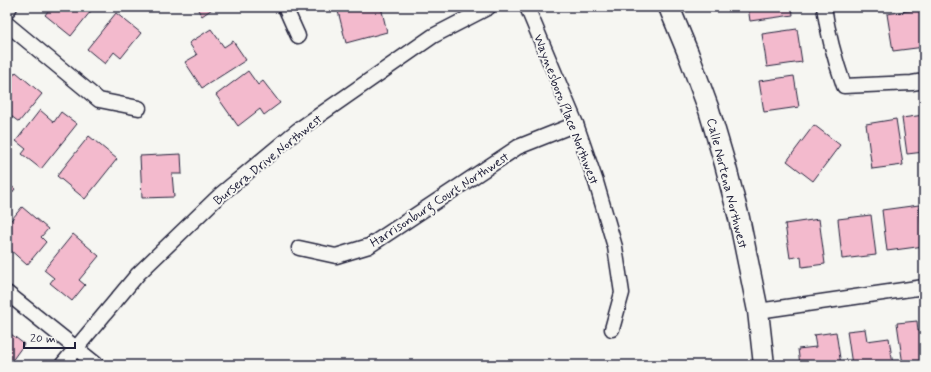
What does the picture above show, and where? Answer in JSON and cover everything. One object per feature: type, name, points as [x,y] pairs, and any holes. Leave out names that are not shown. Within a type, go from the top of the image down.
[{"type":"street","points":[[7,11],[10,7]]},
{"type":"street","points":[[285,7],[298,36]]},
{"type":"street","name":"Bursera Drive Northwest","points":[[62,365],[75,347],[138,274],[220,195],[298,130],[433,36],[488,7]]},
{"type":"street","name":"Waynesboro Place Northwest","points":[[527,7],[576,124],[596,182],[615,247],[622,293],[612,329]]},
{"type":"street","name":"Calle Nortena Northwest","points":[[669,7],[711,116],[739,218],[758,311],[764,365]]},
{"type":"street","points":[[824,7],[827,30],[844,86],[912,83],[924,81]]},
{"type":"street","points":[[7,24],[99,100],[139,108]]},
{"type":"street","name":"Harrisonburg Court Northwest","points":[[299,248],[336,256],[369,246],[518,147],[576,124]]},
{"type":"street","points":[[758,311],[924,287]]},
{"type":"street","points":[[7,293],[97,365]]},
{"type":"building","points":[[51,7],[94,7],[71,36],[45,15]]},
{"type":"building","points":[[196,7],[215,7],[202,16]]},
{"type":"building","points":[[354,7],[381,7],[387,32],[346,43],[338,11]]},
{"type":"building","points":[[748,7],[792,7],[793,15],[750,21]]},
{"type":"building","points":[[922,9],[924,21],[924,47],[893,51],[887,14]]},
{"type":"building","points":[[116,13],[141,33],[121,58],[114,52],[105,64],[87,49]]},
{"type":"building","points":[[211,29],[224,47],[233,41],[246,60],[202,88],[185,62],[197,55],[189,43]]},
{"type":"building","points":[[797,29],[802,62],[767,67],[762,34]]},
{"type":"building","points":[[248,71],[258,85],[263,81],[280,103],[264,115],[260,109],[238,126],[216,95]]},
{"type":"building","points":[[16,72],[42,94],[19,122],[7,113],[7,83]]},
{"type":"building","points":[[794,76],[799,107],[764,112],[759,81]]},
{"type":"building","points":[[40,110],[54,122],[61,112],[77,124],[41,169],[22,154],[26,149],[16,141]]},
{"type":"building","points":[[924,115],[924,152],[907,154],[902,118]]},
{"type":"building","points":[[896,119],[903,165],[872,169],[866,124]]},
{"type":"building","points":[[814,125],[840,145],[813,181],[787,161]]},
{"type":"building","points":[[89,136],[117,159],[85,199],[57,176]]},
{"type":"building","points":[[181,154],[182,174],[172,174],[174,197],[142,198],[140,156]]},
{"type":"building","points":[[7,183],[15,189],[7,199]]},
{"type":"building","points":[[919,205],[924,246],[887,251],[882,210]]},
{"type":"building","points":[[22,207],[48,229],[41,237],[46,242],[27,265],[7,247],[7,225]]},
{"type":"building","points":[[871,215],[876,255],[842,259],[838,219]]},
{"type":"building","points":[[819,219],[825,264],[802,267],[801,256],[790,258],[785,224]]},
{"type":"building","points":[[73,234],[99,256],[79,280],[85,285],[72,301],[50,283],[54,278],[44,270]]},
{"type":"building","points":[[917,321],[918,331],[924,330],[924,365],[903,365],[897,323]]},
{"type":"building","points":[[865,329],[867,341],[889,338],[893,365],[852,365],[847,331]]},
{"type":"building","points":[[7,331],[24,344],[9,365],[7,365]]},
{"type":"building","points":[[836,332],[841,365],[800,365],[798,349],[816,347],[814,335]]}]
